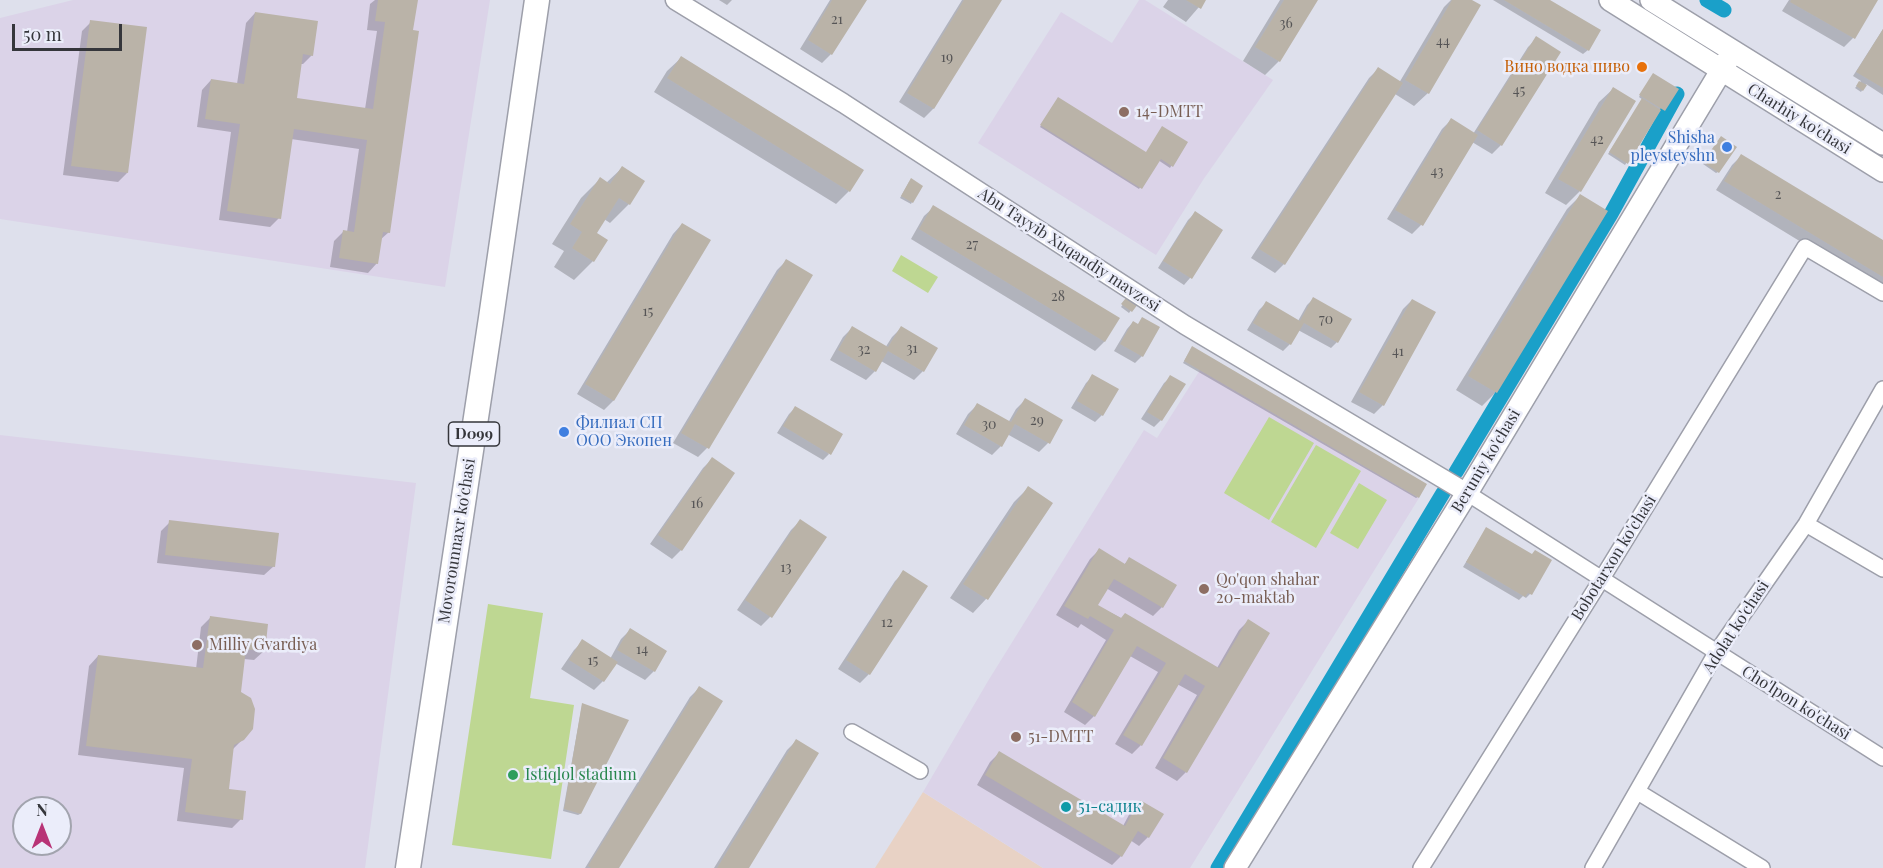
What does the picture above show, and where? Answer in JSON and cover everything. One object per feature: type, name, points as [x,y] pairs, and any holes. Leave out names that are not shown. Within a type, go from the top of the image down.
[{"type":"highway","name":"Movorounnaxr ko'chasi","points":[[408,868],[490,329],[537,0]]},
{"type":"main road","name":"Charhiy ko'chasi","points":[[1610,0],[1883,171]]},
{"type":"main road","name":"Charhiy ko'chasi","points":[[1651,0],[1883,144]]},
{"type":"main road","name":"Beruniy ko'chasi","points":[[1235,868],[1467,493],[1718,69],[1733,51]]},
{"type":"street","name":"Abu Tayyib Xuqandiy mavzesi","points":[[675,0],[843,103],[1185,325],[1467,493]]},
{"type":"street","name":"Bobotarxon ko'chasi","points":[[1421,868],[1805,247],[1883,293]]},
{"type":"street","name":"Adolat ko'chasi","points":[[1593,868],[1716,653],[1806,524],[1883,389]]},
{"type":"street","name":"Cho'lpon ko'chasi","points":[[1467,493],[1883,758]]},
{"type":"street","points":[[1806,524],[1883,569]]},
{"type":"street","points":[[852,732],[920,771]]},
{"type":"street","points":[[1638,792],[1762,868]]},
{"type":"shaded area","points":[[73,0],[490,0],[445,287],[0,219],[0,18]]},
{"type":"shaded area","name":"14-DMTT","points":[[1139,0],[1145,0],[1273,80],[1203,180],[1156,255],[978,143],[1061,12],[1112,43]]},
{"type":"shaded area","name":"Qo'qon shahar 20-maktab","points":[[1200,370],[1419,498],[1190,868],[1043,868],[923,792],[988,681],[1144,430],[1157,438]]},
{"type":"shaded area","name":"Milliy Gvardiya","points":[[0,435],[416,483],[365,868],[0,868]]},
{"type":"shaded area","points":[[923,792],[1043,868],[875,868]]},
{"type":"green space","points":[[901,255],[938,277],[928,293],[892,271]]},
{"type":"green space","points":[[1269,417],[1314,443],[1269,520],[1224,493]]},
{"type":"green space","points":[[1316,445],[1361,471],[1316,548],[1271,522]]},
{"type":"green space","points":[[1359,483],[1387,500],[1358,549],[1330,533]]},
{"type":"green space","name":"Istiqlol stadium","points":[[488,604],[543,613],[530,698],[574,705],[551,859],[452,845]]},
{"type":"building","points":[[378,0],[418,0],[413,30],[419,31],[390,233],[383,232],[378,264],[339,258],[343,230],[354,232],[367,140],[294,129],[281,219],[227,211],[240,124],[205,119],[211,79],[244,84],[255,12],[318,21],[313,56],[303,54],[297,98],[373,109],[385,22],[375,21]]},
{"type":"building","points":[[832,0],[867,0],[832,55],[808,40]]},
{"type":"building","points":[[964,0],[1002,0],[934,109],[907,93]]},
{"type":"building","points":[[1186,0],[1206,0],[1201,9]]},
{"type":"building","points":[[1284,0],[1318,0],[1280,62],[1255,47]]},
{"type":"building","points":[[1452,0],[1472,0],[1481,5],[1429,94],[1405,80]]},
{"type":"building","points":[[1504,0],[1550,0],[1601,30],[1589,51]]},
{"type":"building","points":[[1791,0],[1878,0],[1855,39],[1790,2]]},
{"type":"building","points":[[90,20],[147,27],[128,173],[71,166]]},
{"type":"building","points":[[1883,29],[1883,88],[1856,72]]},
{"type":"building","points":[[1536,36],[1561,52],[1502,146],[1477,130]]},
{"type":"building","points":[[681,56],[864,170],[850,192],[667,78]]},
{"type":"building","points":[[1378,67],[1403,83],[1285,265],[1259,249]]},
{"type":"building","points":[[1653,73],[1679,89],[1665,111],[1639,95]]},
{"type":"building","points":[[1859,81],[1867,85],[1863,91],[1856,86]]},
{"type":"building","points":[[1613,87],[1636,101],[1581,192],[1558,179]]},
{"type":"building","points":[[1058,97],[1146,152],[1162,126],[1188,142],[1173,167],[1161,159],[1142,189],[1040,125]]},
{"type":"building","points":[[1642,98],[1661,110],[1628,164],[1609,152]]},
{"type":"building","points":[[1451,118],[1478,135],[1423,226],[1395,210]]},
{"type":"building","points":[[1721,136],[1737,147],[1719,173],[1703,162]]},
{"type":"building","points":[[1741,154],[1883,240],[1883,277],[1724,181]]},
{"type":"building","points":[[622,166],[645,181],[630,205],[619,198],[597,233],[608,240],[594,262],[572,248],[582,232],[570,224],[600,177],[610,184]]},
{"type":"building","points":[[911,178],[923,186],[913,203],[901,196]]},
{"type":"building","points":[[1580,194],[1608,211],[1497,393],[1468,376]]},
{"type":"building","points":[[933,205],[1120,318],[1105,342],[919,229]]},
{"type":"building","points":[[1195,211],[1223,230],[1192,279],[1163,261]]},
{"type":"building","points":[[682,223],[711,240],[614,401],[585,384]]},
{"type":"building","points":[[786,259],[813,275],[709,449],[681,433]]},
{"type":"building","points":[[1130,293],[1141,300],[1132,312],[1121,304]]},
{"type":"building","points":[[1313,297],[1352,319],[1338,343],[1304,323],[1291,345],[1253,323],[1266,301],[1300,321]]},
{"type":"building","points":[[1412,299],[1436,312],[1384,406],[1359,392]]},
{"type":"building","points":[[1142,317],[1160,327],[1143,357],[1120,344],[1133,321],[1138,324]]},
{"type":"building","points":[[852,326],[888,347],[901,326],[938,348],[924,372],[888,351],[876,372],[838,350]]},
{"type":"building","points":[[1192,346],[1427,484],[1419,498],[1184,361]]},
{"type":"building","points":[[1092,374],[1119,389],[1103,416],[1077,401]]},
{"type":"building","points":[[1170,375],[1186,384],[1162,421],[1147,412]]},
{"type":"building","points":[[1025,398],[1063,420],[1050,444],[1015,424],[1002,447],[964,425],[977,403],[1011,422]]},
{"type":"building","points":[[795,406],[843,434],[831,455],[783,426]]},
{"type":"building","points":[[712,457],[735,473],[682,551],[658,535]]},
{"type":"building","points":[[1028,486],[1053,503],[988,600],[963,584]]},
{"type":"building","points":[[800,519],[827,537],[772,618],[745,600]]},
{"type":"building","points":[[169,520],[279,533],[275,567],[165,555]]},
{"type":"building","points":[[1486,527],[1532,554],[1535,550],[1552,560],[1532,595],[1528,593],[1525,597],[1466,562]]},
{"type":"building","points":[[1099,548],[1125,564],[1129,557],[1177,585],[1163,608],[1114,579],[1098,605],[1121,618],[1125,613],[1219,668],[1248,619],[1270,633],[1187,773],[1163,758],[1205,686],[1185,674],[1142,746],[1123,735],[1166,663],[1137,646],[1095,717],[1072,702],[1114,630],[1090,616],[1088,619],[1064,606]]},
{"type":"building","points":[[903,570],[928,586],[870,675],[846,660]]},
{"type":"building","points":[[210,616],[268,624],[265,652],[246,649],[241,692],[251,698],[255,709],[253,729],[244,740],[234,745],[229,789],[246,791],[243,820],[185,812],[192,759],[86,746],[98,655],[203,668]]},
{"type":"building","points":[[630,628],[667,651],[655,672],[617,650]]},
{"type":"building","points":[[582,639],[618,662],[604,682],[569,660]]},
{"type":"building","points":[[699,686],[723,701],[619,868],[591,868],[588,866]]},
{"type":"building","points":[[582,703],[629,720],[581,814],[564,809]]},
{"type":"building","points":[[796,739],[819,753],[749,868],[717,868]]},
{"type":"building","name":"51-садик","points":[[999,751],[1125,826],[1140,800],[1164,814],[1149,838],[1138,831],[1122,857],[985,775]]},
{"type":"waterway","points":[[1707,0],[1724,10]]},
{"type":"waterway","points":[[1456,472],[1611,214],[1677,94]]},
{"type":"waterway","points":[[1218,868],[1443,493]]},
{"type":"place","name":"Вино водка пиво","points":[[1642,67]]},
{"type":"place","name":"14-DMTT","points":[[1124,112]]},
{"type":"place","name":"Shisha pleysteyshn","points":[[1727,147]]},
{"type":"place","name":"Филиал СП ООО Экопен","points":[[564,432]]},
{"type":"place","name":"Qo'qon shahar 20-maktab","points":[[1204,589]]},
{"type":"place","name":"Milliy Gvardiya","points":[[197,645]]},
{"type":"place","name":"51-DMTT","points":[[1016,737]]},
{"type":"place","name":"Istiqlol stadium","points":[[513,775]]},
{"type":"place","name":"51-садик","points":[[1066,807]]}]
